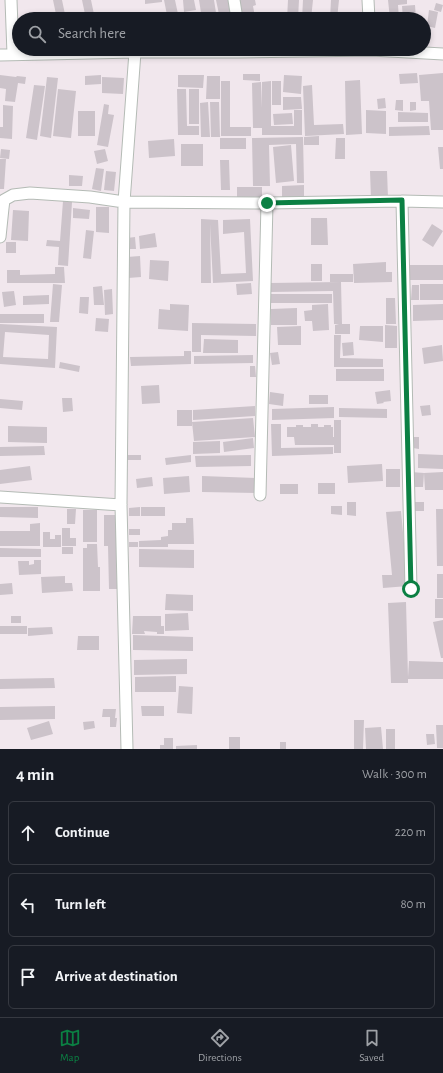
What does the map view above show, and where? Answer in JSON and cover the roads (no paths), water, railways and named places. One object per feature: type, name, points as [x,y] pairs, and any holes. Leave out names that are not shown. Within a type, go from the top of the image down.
[{"type":"street","points":[[11,0],[12,27]]},
{"type":"street","points":[[234,0],[236,12]]},
{"type":"street","points":[[368,0],[369,12]]},
{"type":"street","points":[[431,53],[443,54]]},
{"type":"street","points":[[0,55],[12,54]]},
{"type":"street","points":[[128,749],[121,505],[124,202],[135,56]]},
{"type":"street","points":[[0,237],[4,200],[13,195],[30,193],[90,197],[124,202],[267,203],[402,200],[443,202]]},
{"type":"street","points":[[402,200],[411,589]]},
{"type":"street","points":[[260,495],[267,203]]},
{"type":"street","points":[[0,497],[121,505]]}]
